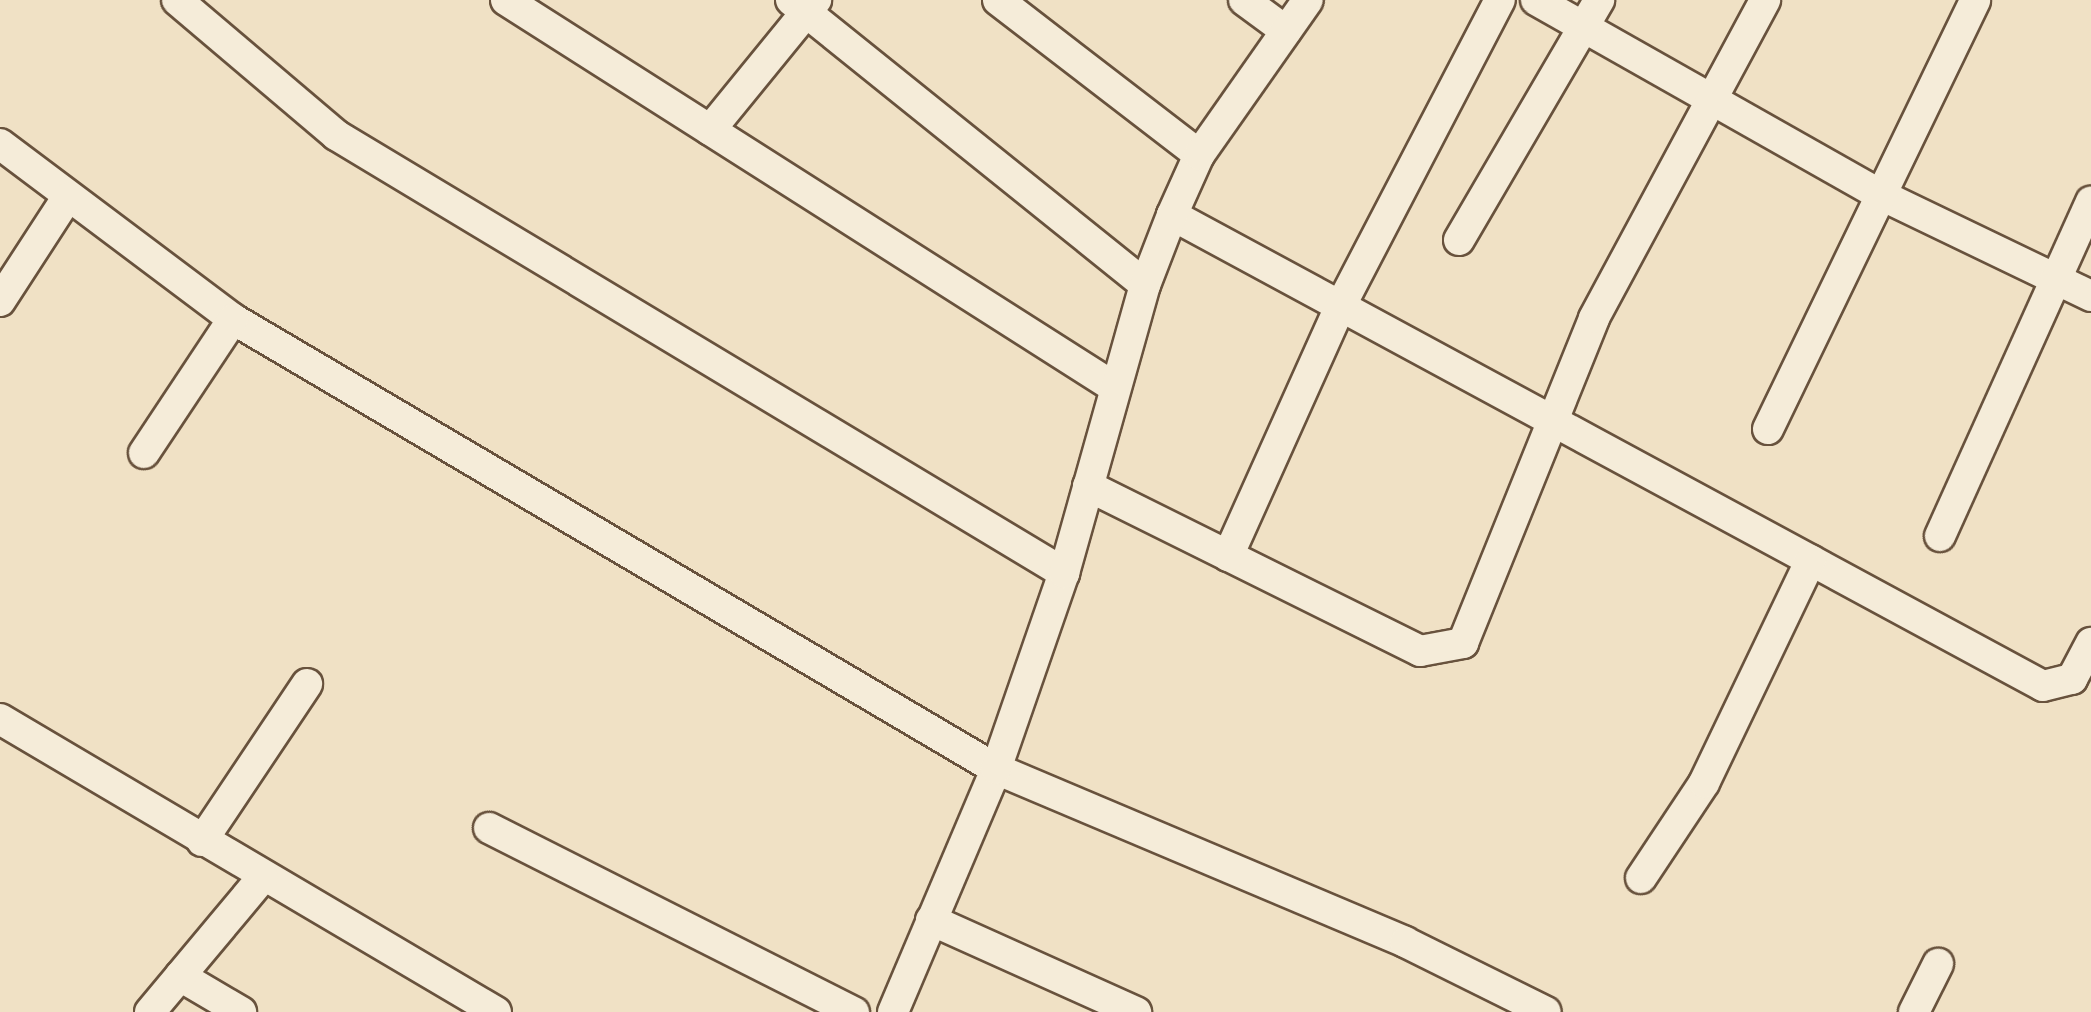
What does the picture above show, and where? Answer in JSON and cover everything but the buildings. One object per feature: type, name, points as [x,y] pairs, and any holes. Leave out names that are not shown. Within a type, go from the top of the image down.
[{"type":"street","points":[[177,0],[336,135],[1064,573]]},
{"type":"street","points":[[506,0],[540,9],[710,130],[1114,387]]},
{"type":"street","points":[[998,0],[1199,156]]},
{"type":"street","points":[[1244,0],[1286,31]]},
{"type":"street","points":[[894,1012],[996,769],[1064,573],[1144,284],[1172,215],[1199,156],[1308,0]]},
{"type":"street","points":[[1228,556],[1340,307],[1500,0]]},
{"type":"street","points":[[1536,0],[1712,104],[1881,195],[2091,296]]},
{"type":"street","points":[[1459,240],[1599,0]]},
{"type":"street","points":[[1088,486],[1420,651],[1452,649],[1470,630],[1625,255],[1712,104],[1766,0]]},
{"type":"street","points":[[1768,429],[1975,0]]},
{"type":"street","points":[[710,130],[804,4],[1144,284]]},
{"type":"street","points":[[0,144],[233,319],[996,769],[1405,942],[1546,1012]]},
{"type":"street","points":[[0,301],[67,198]]},
{"type":"street","points":[[1940,536],[2091,202]]},
{"type":"street","points":[[1172,215],[1553,425],[2043,686],[2072,679],[2091,644]]},
{"type":"street","points":[[144,454],[233,319]]},
{"type":"street","points":[[1641,878],[1704,783],[1812,560]]},
{"type":"street","points":[[202,840],[306,684]]},
{"type":"street","points":[[0,719],[496,1012]]},
{"type":"street","points":[[488,828],[854,1012]]},
{"type":"street","points":[[150,1012],[262,877]]},
{"type":"street","points":[[931,920],[1136,1012]]},
{"type":"street","points":[[1914,1012],[1938,964]]},
{"type":"street","points":[[180,976],[241,1012]]}]
